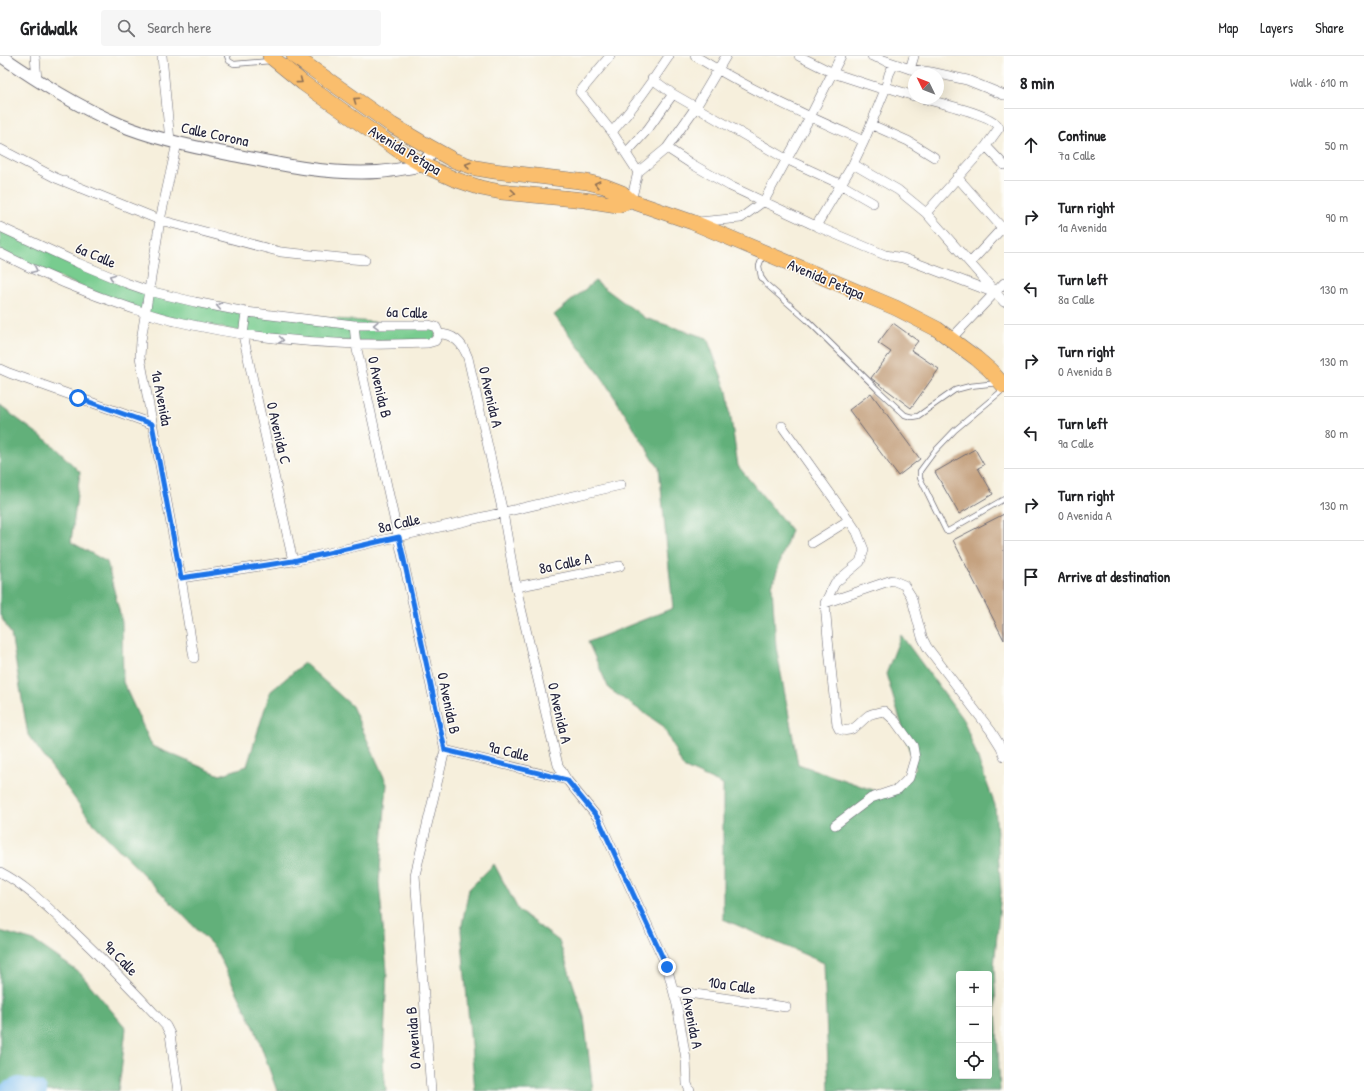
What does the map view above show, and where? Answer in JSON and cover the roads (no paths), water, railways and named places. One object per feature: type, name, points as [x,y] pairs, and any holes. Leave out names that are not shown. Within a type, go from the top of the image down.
[{"type":"main road","name":"Avenida Petapa","points":[[280,58],[453,160],[476,168],[587,182],[604,186],[622,193],[631,201],[692,222],[896,308],[951,339],[976,358],[1003,386]]},
{"type":"main road","name":"Avenida Petapa","points":[[280,58],[309,87],[401,152],[423,165],[454,179],[481,188],[501,192],[585,200],[617,205],[631,201]]},
{"type":"street","name":"Calle Corona","points":[[1,56],[37,80],[82,106],[121,125],[174,142],[291,166],[336,172],[380,172],[423,165]]},
{"type":"street","points":[[35,56],[37,80]]},
{"type":"street","name":"1a Avenida","points":[[162,56],[174,142],[160,220],[141,341],[140,357],[181,578],[194,658]]},
{"type":"street","points":[[610,56],[580,92],[612,132],[638,172]]},
{"type":"street","points":[[612,132],[626,117],[669,56]]},
{"type":"street","points":[[695,56],[732,78],[810,117],[864,141]]},
{"type":"street","points":[[631,201],[638,172],[667,148],[696,107],[726,56]]},
{"type":"street","points":[[799,56],[833,73],[908,94]]},
{"type":"street","points":[[692,222],[741,218],[764,201],[810,117],[841,56]]},
{"type":"street","points":[[872,56],[908,68]]},
{"type":"street","points":[[910,68],[914,56]]},
{"type":"street","points":[[816,226],[853,164],[872,126],[894,64]]},
{"type":"street","points":[[944,75],[967,80],[1004,95]]},
{"type":"street","points":[[652,79],[673,94],[786,160],[840,184],[874,203]]},
{"type":"street","points":[[626,153],[648,129],[673,94]]},
{"type":"street","points":[[926,213],[986,146],[999,128],[995,122],[976,113],[943,104]]},
{"type":"street","points":[[872,126],[908,141],[934,157]]},
{"type":"street","points":[[986,146],[1004,165]]},
{"type":"street","points":[[667,148],[730,186],[816,226],[886,255],[902,258],[995,293]]},
{"type":"street","points":[[0,149],[56,178],[160,220],[281,252],[352,260],[365,260]]},
{"type":"street","points":[[423,165],[434,150]]},
{"type":"street","points":[[853,164],[898,190],[926,213],[1004,302]]},
{"type":"street","points":[[957,177],[1003,228],[970,263]]},
{"type":"street","name":"6a Calle","points":[[0,227],[78,263],[149,291],[246,312],[354,325],[429,325],[436,327],[439,334],[435,341],[428,343],[356,345],[290,341],[242,335],[174,321],[104,299],[60,282],[0,253]]},
{"type":"street","points":[[951,339],[1004,283]]},
{"type":"street","name":"0 Avenida C","points":[[246,312],[242,335],[293,561]]},
{"type":"street","name":"0 Avenida B","points":[[354,325],[356,345],[445,750],[415,875],[432,1091]]},
{"type":"street","name":"0 Avenida A","points":[[439,334],[446,335],[457,340],[465,350],[503,513],[516,587],[558,765],[567,780],[598,818],[667,967],[674,991],[686,1059],[687,1084],[690,1091]]},
{"type":"street","points":[[0,368],[29,380],[152,424]]},
{"type":"street","points":[[782,426],[857,532],[864,550],[860,562],[835,583],[825,603],[839,729],[844,731],[850,730],[860,725],[870,715],[884,711],[895,721],[913,746],[915,758],[909,778],[898,788],[871,798],[835,825]]},
{"type":"street","name":"8a Calle","points":[[181,578],[293,561],[621,485]]},
{"type":"street","points":[[812,543],[849,520]]},
{"type":"street","name":"8a Calle A","points":[[516,587],[620,566]]},
{"type":"street","points":[[825,603],[892,580],[904,585],[911,596],[922,637],[927,647],[991,731],[1004,756]]},
{"type":"street","name":"9a Calle","points":[[445,750],[567,780]]},
{"type":"street","name":"9a Calle","points":[[0,872],[17,881],[34,894],[95,951],[166,1026],[170,1034],[178,1091]]},
{"type":"street","name":"10a Calle","points":[[674,991],[786,1007]]},
{"type":"lane","points":[[227,56],[229,61],[234,64],[280,58]]},
{"type":"lane","points":[[764,252],[759,266],[761,277],[766,284],[807,320],[877,389],[906,415],[912,417],[918,416],[955,390],[970,386],[1003,386]]},
{"type":"lane","points":[[1003,386],[955,430],[934,452],[920,471],[920,478],[946,531],[1004,499]]},
{"type":"waterway","points":[[9,1091],[19,1087],[37,1091]]}]
